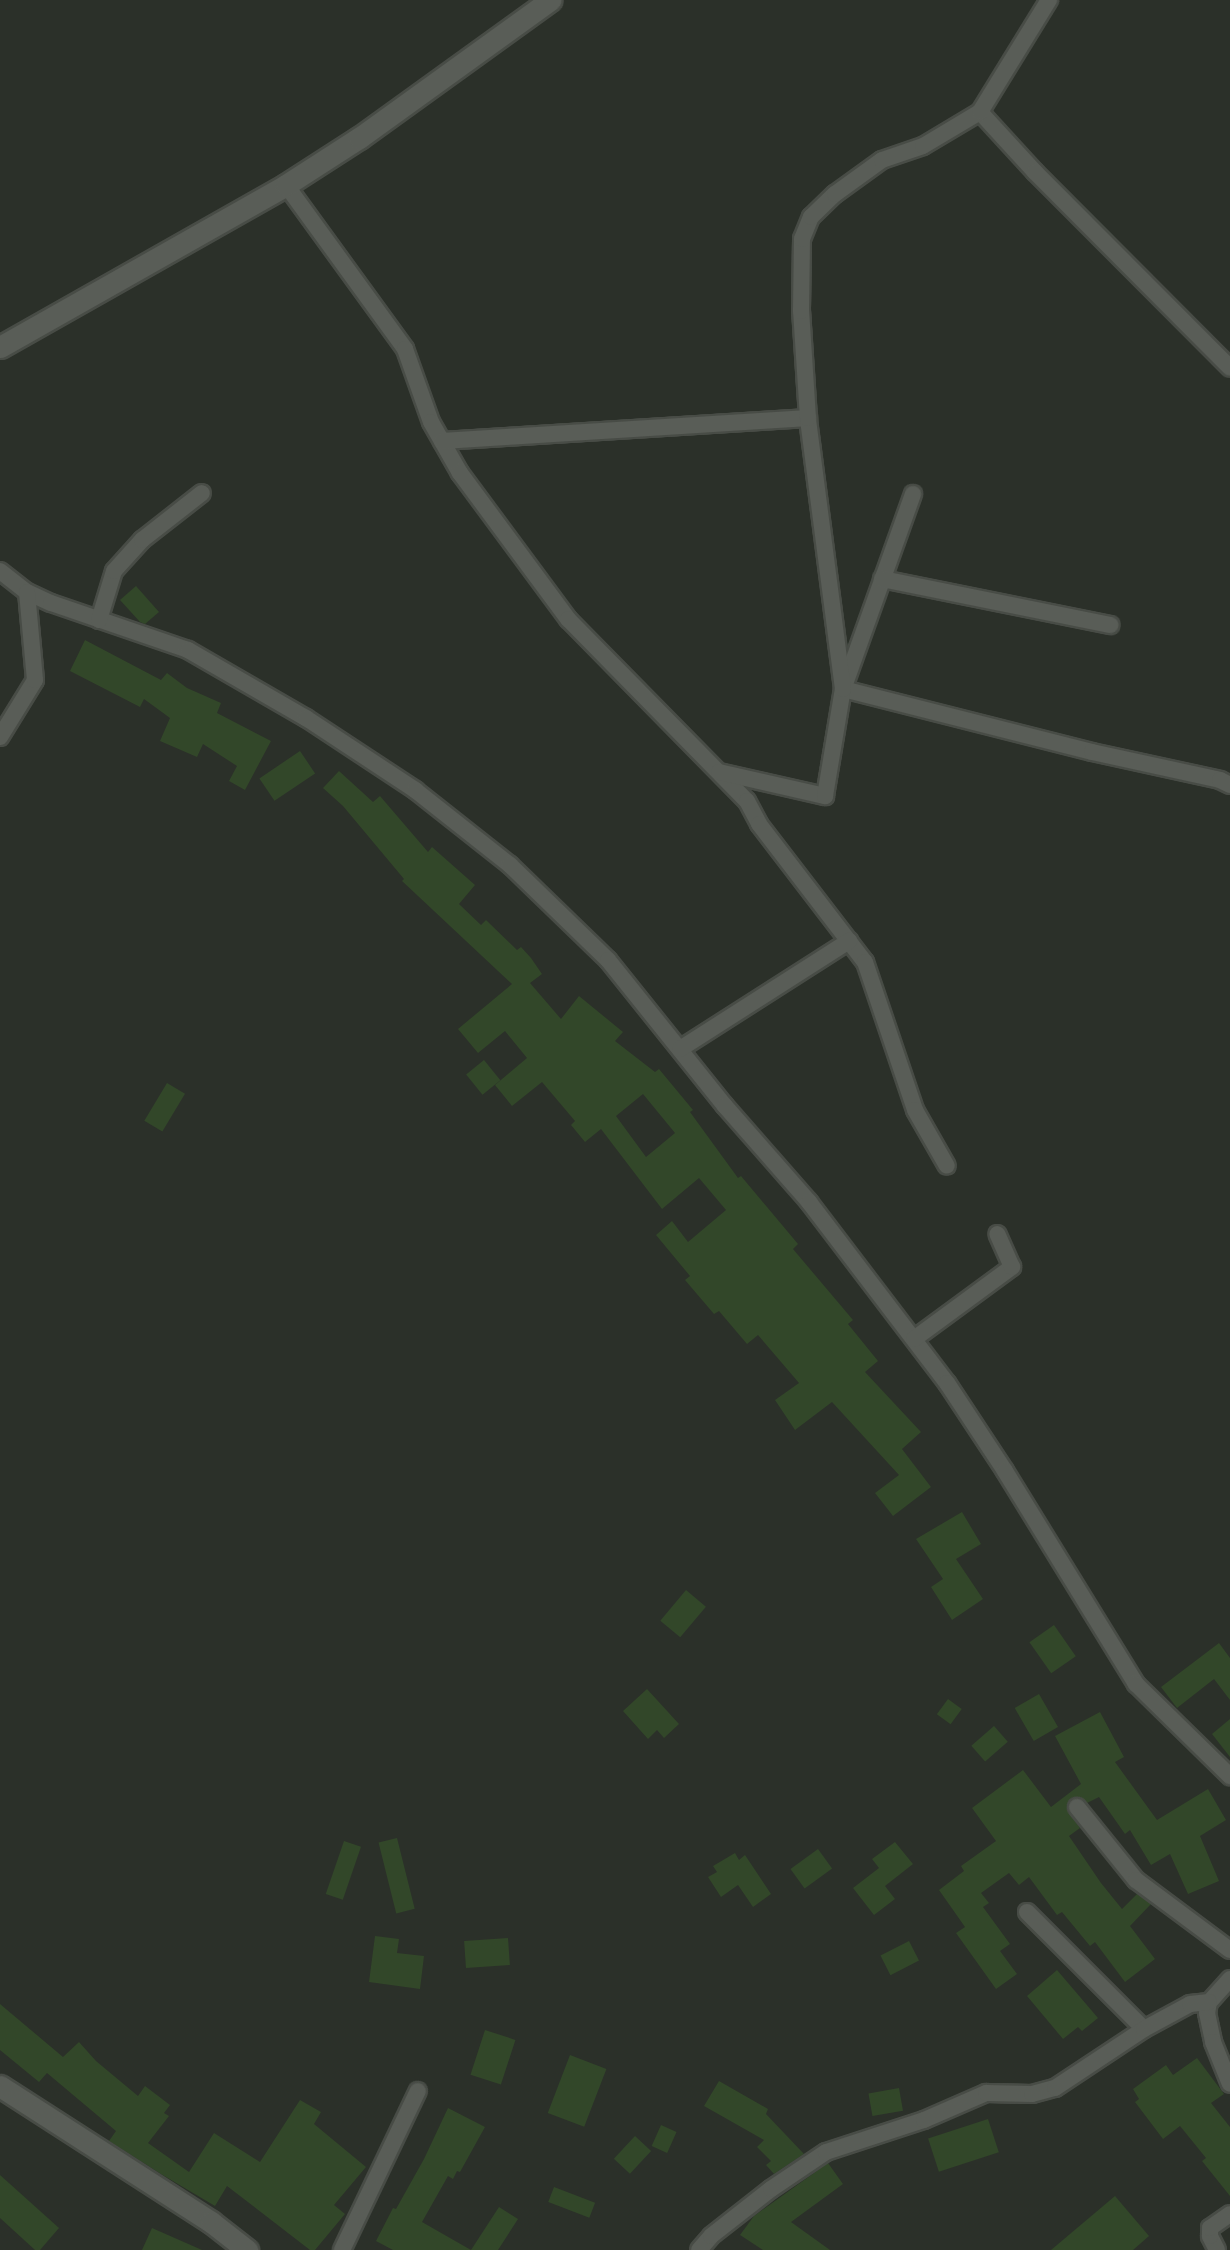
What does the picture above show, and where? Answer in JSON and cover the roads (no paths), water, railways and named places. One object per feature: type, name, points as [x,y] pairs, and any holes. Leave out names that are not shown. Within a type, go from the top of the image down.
[{"type":"street","points":[[0,347],[286,185],[359,138],[550,0]]},
{"type":"street","points":[[843,690],[808,418],[801,287],[802,239],[811,217],[835,194],[882,160],[922,146],[980,112],[1049,0]]},
{"type":"street","points":[[980,112],[1035,172],[1230,368]]},
{"type":"street","points":[[286,185],[405,349],[431,422],[460,474],[568,620],[747,801],[759,824],[865,962],[915,1110],[947,1166]]},
{"type":"street","points":[[442,441],[808,418]]},
{"type":"street","points":[[99,620],[114,571],[142,540],[202,493]]},
{"type":"street","points":[[719,772],[825,796],[843,690],[913,494]]},
{"type":"street","points":[[0,571],[27,592],[188,650],[306,718],[415,790],[510,865],[598,951],[809,1202],[947,1383],[1005,1471],[1136,1684],[1230,1776]]},
{"type":"street","points":[[882,579],[1110,625]]},
{"type":"street","points":[[0,737],[35,680],[27,592]]},
{"type":"street","points":[[843,690],[1092,752],[1220,780],[1230,785]]},
{"type":"street","points":[[680,1049],[849,941]]},
{"type":"street","points":[[914,1339],[1012,1267],[997,1234]]},
{"type":"street","points":[[1077,1807],[1136,1880],[1230,1950]]},
{"type":"street","points":[[1027,1912],[1144,2029]]},
{"type":"street","points":[[1230,1979],[1209,2002],[1207,2013],[1213,2042],[1230,2084]]},
{"type":"street","points":[[699,2250],[711,2236],[771,2189],[825,2152],[924,2120],[986,2092],[1032,2094],[1055,2088],[1144,2029],[1190,2004],[1209,2002]]},
{"type":"street","points":[[0,2087],[211,2222],[247,2250]]},
{"type":"street","points":[[342,2250],[418,2091]]},
{"type":"street","points":[[1217,2250],[1210,2236],[1210,2228],[1230,2214]]}]
